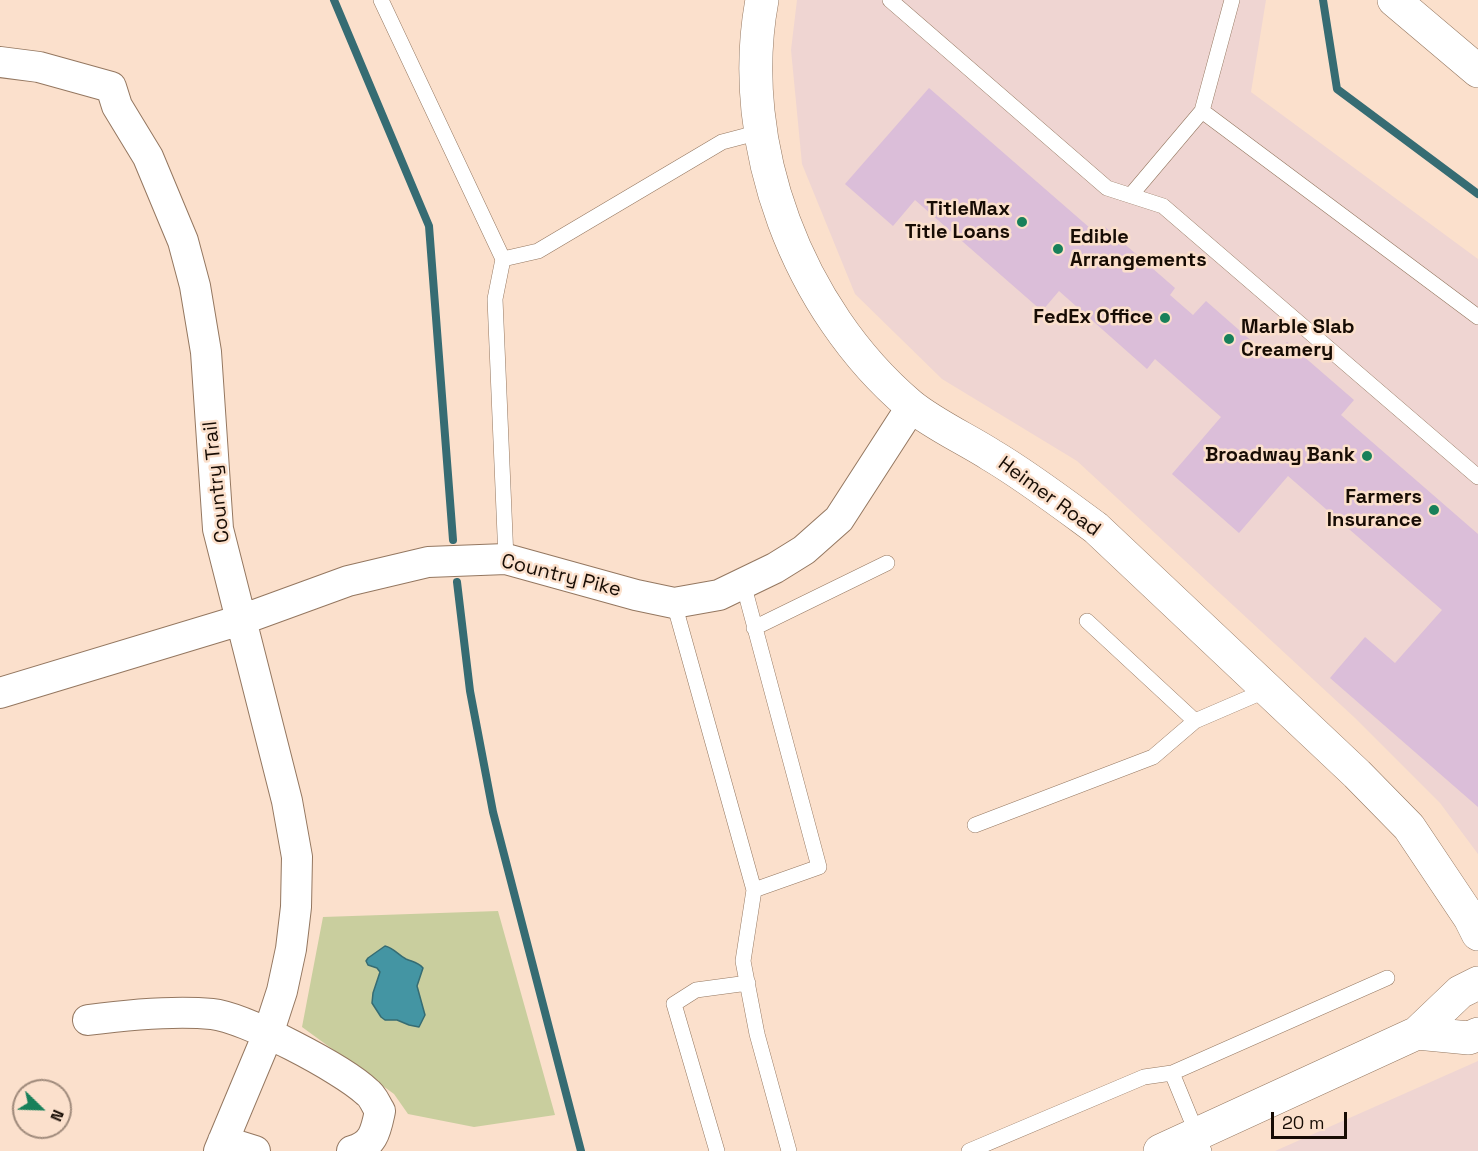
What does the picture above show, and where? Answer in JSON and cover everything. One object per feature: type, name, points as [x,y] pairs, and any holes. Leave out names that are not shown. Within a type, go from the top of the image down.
[{"type":"street","name":"Heimer Road","points":[[762,0],[755,45],[756,91],[760,132],[771,186],[784,225],[825,304],[851,342],[874,371],[912,406],[1004,463],[1096,528],[1268,690],[1410,827],[1470,918],[1478,934]]},
{"type":"street","points":[[1394,0],[1478,71]]},
{"type":"street","name":"Country Trail","points":[[0,62],[39,67],[111,87],[117,106],[148,157],[183,241],[195,286],[206,352],[218,529],[287,801],[297,857],[296,907],[291,949],[282,991],[268,1034],[221,1146],[255,1151]]},
{"type":"street","name":"Country Pike","points":[[0,693],[241,620],[348,580],[428,562],[506,559],[636,595],[674,603],[719,595],[775,568],[804,550],[839,519],[912,406]]},
{"type":"street","points":[[1160,1151],[1200,1143],[1417,1033],[1460,992],[1478,983]]},
{"type":"street","points":[[88,1020],[134,1014],[213,1014],[268,1034],[330,1067],[368,1092],[380,1111],[375,1136],[360,1149],[352,1151]]},
{"type":"street","points":[[1417,1033],[1469,1038],[1478,1034]]},
{"type":"lane","points":[[381,0],[503,259],[495,298],[506,559]]},
{"type":"lane","points":[[890,0],[1107,188],[1163,206],[1478,477]]},
{"type":"lane","points":[[1131,195],[1202,111],[1232,0]]},
{"type":"lane","points":[[1202,111],[1478,317]]},
{"type":"lane","points":[[503,259],[538,251],[722,142],[760,132]]},
{"type":"lane","points":[[754,628],[887,563]]},
{"type":"lane","points":[[742,584],[819,867],[754,890]]},
{"type":"lane","points":[[674,603],[754,890],[743,961],[757,1034],[789,1151]]},
{"type":"lane","points":[[1087,621],[1196,721]]},
{"type":"lane","points":[[975,825],[1153,757],[1196,721],[1268,690]]},
{"type":"lane","points":[[969,1151],[1144,1077],[1172,1074],[1387,978]]},
{"type":"lane","points":[[717,1151],[674,1004],[696,990],[747,983]]},
{"type":"lane","points":[[1172,1074],[1200,1143]]},
{"type":"shaded area","points":[[797,0],[1266,0],[1251,92],[1478,259],[1478,854],[1440,803],[1355,718],[1077,461],[942,379],[855,294],[802,164],[791,50]]},
{"type":"shaded area","points":[[1478,1061],[1478,1151],[1275,1151]]},
{"type":"green space","points":[[498,911],[555,1115],[474,1127],[408,1114],[394,1094],[302,1027],[323,917]]},
{"type":"water","points":[[385,946],[423,968],[417,986],[425,1015],[419,1027],[397,1020],[385,1020],[372,1003],[380,972],[377,968],[368,965],[366,961]]},
{"type":"building","points":[[929,88],[1098,235],[1105,227],[1175,288],[1170,295],[1193,315],[1206,301],[1272,359],[1287,342],[1354,400],[1341,415],[1478,534],[1478,807],[1330,678],[1365,637],[1395,663],[1442,610],[1288,476],[1239,533],[1172,474],[1221,417],[1155,359],[1147,369],[1059,291],[1042,311],[915,200],[893,226],[845,184]]},
{"type":"waterway","points":[[334,0],[429,226],[453,540]]},
{"type":"waterway","points":[[1323,0],[1337,89],[1478,194]]},
{"type":"waterway","points":[[457,582],[470,691],[493,812],[581,1151]]},
{"type":"place","name":"TitleMax Title Loans","points":[[1022,222]]},
{"type":"place","name":"Edible Arrangements","points":[[1058,249]]},
{"type":"place","name":"FedEx Office","points":[[1165,318]]},
{"type":"place","name":"Marble Slab Creamery","points":[[1229,339]]},
{"type":"place","name":"Broadway Bank","points":[[1367,456]]},
{"type":"place","name":"Farmers Insurance","points":[[1434,510]]}]
